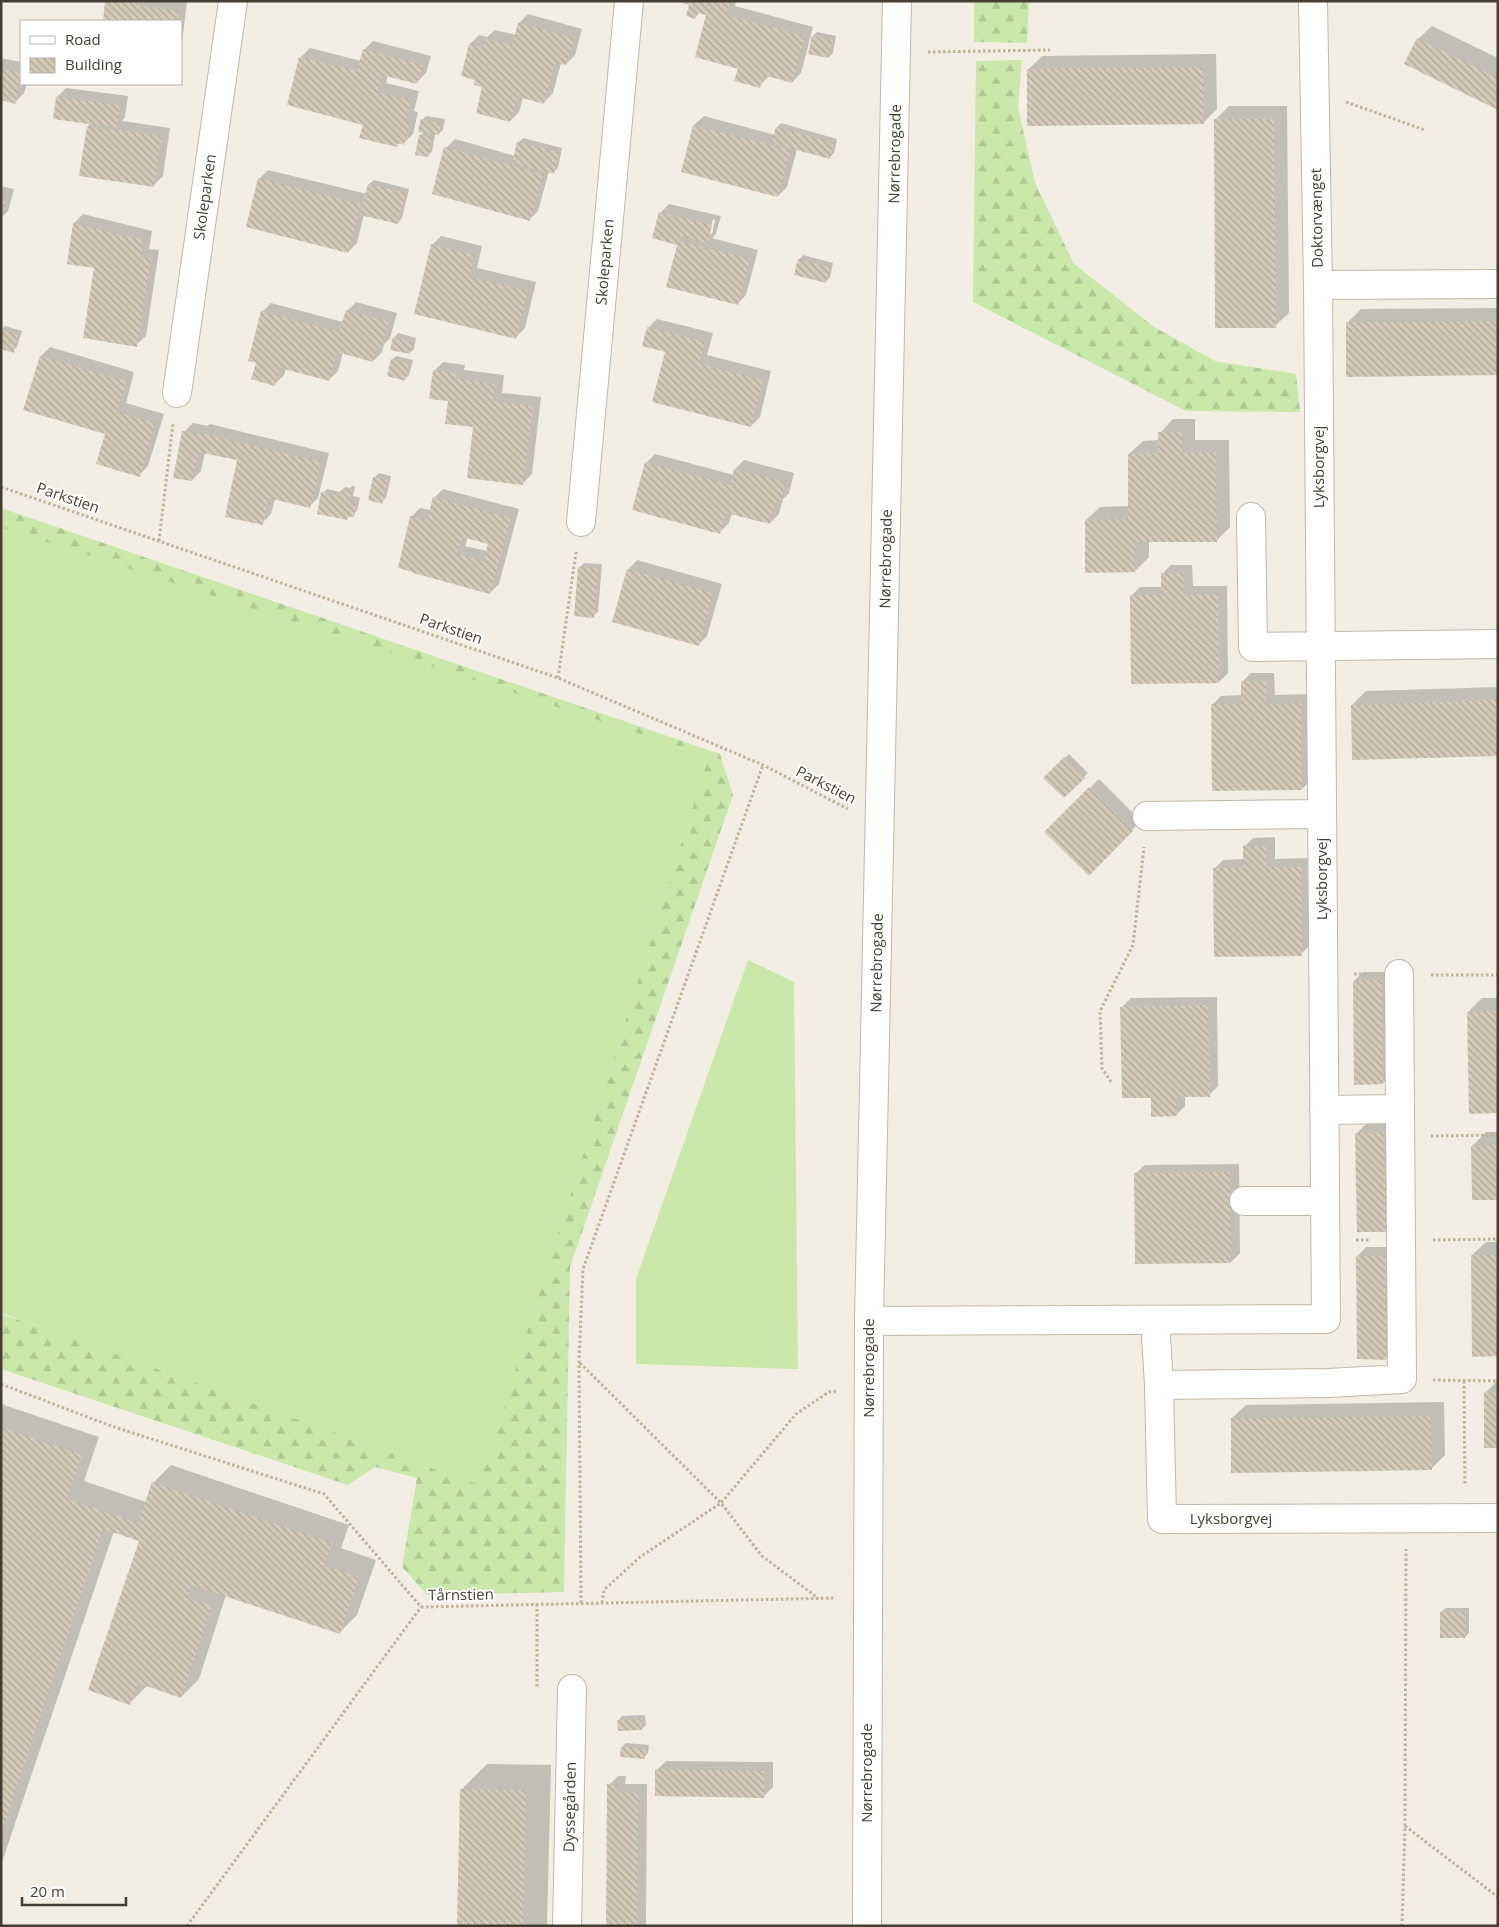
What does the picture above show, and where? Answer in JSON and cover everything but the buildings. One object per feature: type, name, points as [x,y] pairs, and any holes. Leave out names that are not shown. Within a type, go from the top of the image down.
[{"type":"street","name":"Skoleparken","points":[[177,393],[233,1]]},
{"type":"street","name":"Skoleparken","points":[[581,522],[629,1]]},
{"type":"street","name":"Nørrebrogade","points":[[867,1926],[869,1321],[897,1]]},
{"type":"street","name":"Doktorvænget","points":[[1313,1],[1318,286],[1498,284]]},
{"type":"street","name":"Lyksborgvej","points":[[869,1321],[1326,1319],[1318,286]]},
{"type":"street","points":[[1251,518],[1253,647],[1321,648],[1498,644]]},
{"type":"street","points":[[1147,816],[1322,814]]},
{"type":"street","points":[[1159,1385],[1328,1383],[1402,1379],[1399,974]]},
{"type":"street","points":[[1324,1110],[1399,1109]]},
{"type":"street","points":[[1244,1201],[1325,1201]]},
{"type":"street","name":"Lyksborgvej","points":[[1155,1320],[1159,1385],[1162,1519],[1498,1518]]},
{"type":"street","name":"Dyssegården","points":[[567,1926],[572,1688]]},
{"type":"path","points":[[897,52],[1050,50]]},
{"type":"path","points":[[1315,92],[1425,130]]},
{"type":"path","points":[[159,541],[177,393]]},
{"type":"path","name":"Parkstien","points":[[1,487],[558,678],[762,765],[880,825]]},
{"type":"path","points":[[558,678],[581,522]]},
{"type":"path","points":[[581,1603],[579,1362],[583,1268],[762,765]]},
{"type":"path","points":[[1111,1082],[1102,1068],[1100,1011],[1133,945],[1147,816]]},
{"type":"path","points":[[1399,1136],[1498,1135]]},
{"type":"path","points":[[579,1362],[721,1503],[762,1556],[818,1599]]},
{"type":"path","points":[[1402,1379],[1498,1381]]},
{"type":"path","points":[[1464,1381],[1465,1518]]},
{"type":"path","points":[[1,1384],[111,1426],[324,1494],[421,1607]]},
{"type":"path","points":[[602,1603],[604,1590],[640,1557],[721,1503],[796,1414],[829,1392],[869,1386]]},
{"type":"path","points":[[1402,1926],[1405,1825],[1407,1519]]},
{"type":"path","name":"Tårnstien","points":[[187,1926],[421,1607],[867,1598]]},
{"type":"path","points":[[537,1604],[537,1688],[572,1688]]},
{"type":"path","points":[[1405,1825],[1498,1898]]},
{"type":"green space","points":[[974,1],[1029,1],[1027,43],[974,42]]},
{"type":"green space","points":[[1022,60],[1018,107],[1035,183],[1074,264],[1154,327],[1215,361],[1296,374],[1300,412],[1186,411],[973,302],[976,61]]},
{"type":"green space","points":[[1,508],[720,754],[733,795],[570,1267],[564,1592],[427,1595],[402,1567],[417,1478],[375,1467],[348,1485],[1,1369],[1,1314],[466,1471],[1,568]]},
{"type":"green space","points":[[1,527],[709,756],[479,1485],[1,1313]]},
{"type":"green space","points":[[748,960],[794,982],[798,1369],[636,1364],[636,1279]]}]
